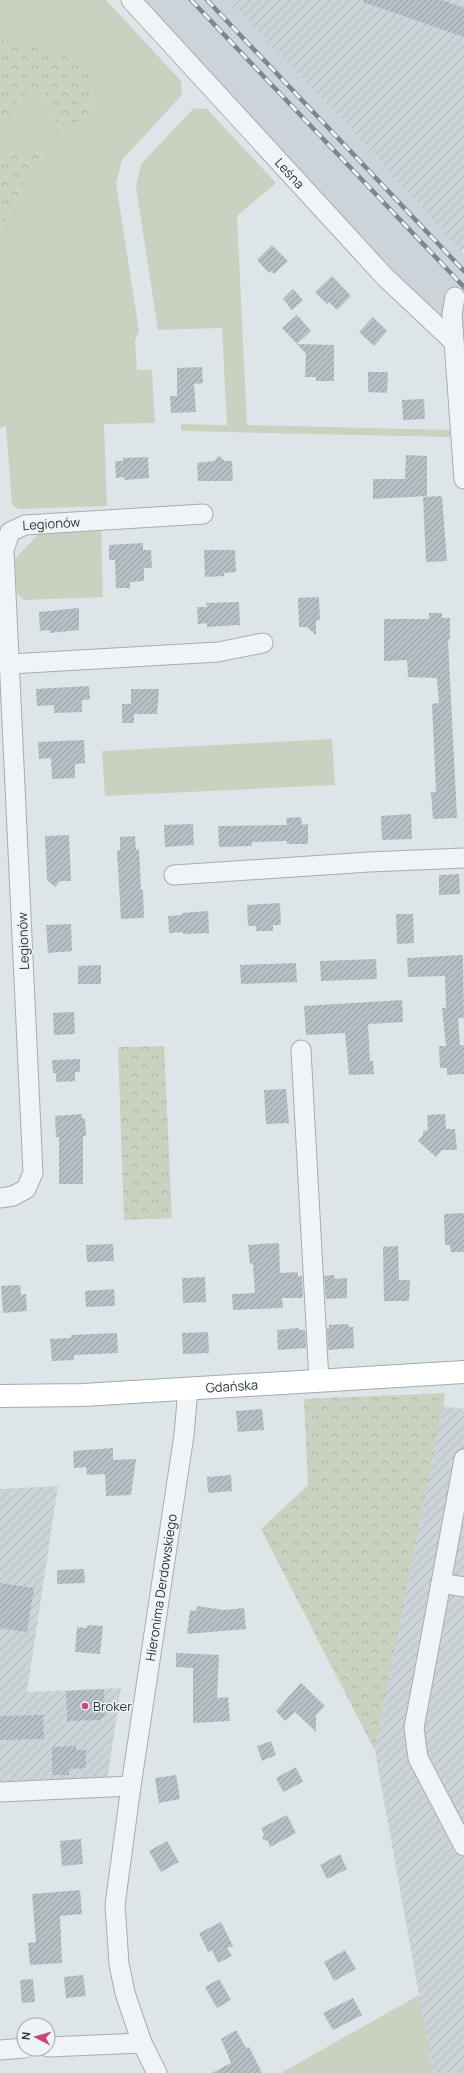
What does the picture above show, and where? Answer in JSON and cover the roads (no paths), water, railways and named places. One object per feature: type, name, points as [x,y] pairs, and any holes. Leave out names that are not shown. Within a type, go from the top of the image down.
[{"type":"main road","name":"Gdańska","points":[[0,1396],[83,1395],[464,1372]]},
{"type":"street","name":"Leśna","points":[[131,0],[385,277],[454,342]]},
{"type":"street","points":[[455,297],[452,314],[464,479]]},
{"type":"street","name":"Legionów","points":[[0,1198],[13,1196],[26,1189],[33,1173],[4,550],[10,532],[25,525],[203,514]]},
{"type":"street","points":[[10,664],[218,652],[263,643]]},
{"type":"street","points":[[174,875],[369,862],[464,858]]},
{"type":"street","points":[[301,1050],[319,1381]]},
{"type":"street","name":"Hieronima Derdowskiego","points":[[157,2073],[142,2043],[125,1993],[119,1964],[115,1905],[131,1786],[184,1435],[188,1389]]},
{"type":"street","points":[[464,1459],[414,1728],[418,1758],[464,1846]]},
{"type":"street","points":[[441,1583],[464,1587]]},
{"type":"street","points":[[0,1792],[131,1786]]},
{"type":"street","points":[[56,2047],[142,2043]]},
{"type":"street","points":[[0,2050],[16,2049]]},
{"type":"railway","points":[[191,0],[464,287]]},
{"type":"railway","points":[[207,0],[464,271]]},
{"type":"place","name":"Broker","points":[[85,1706]]}]
